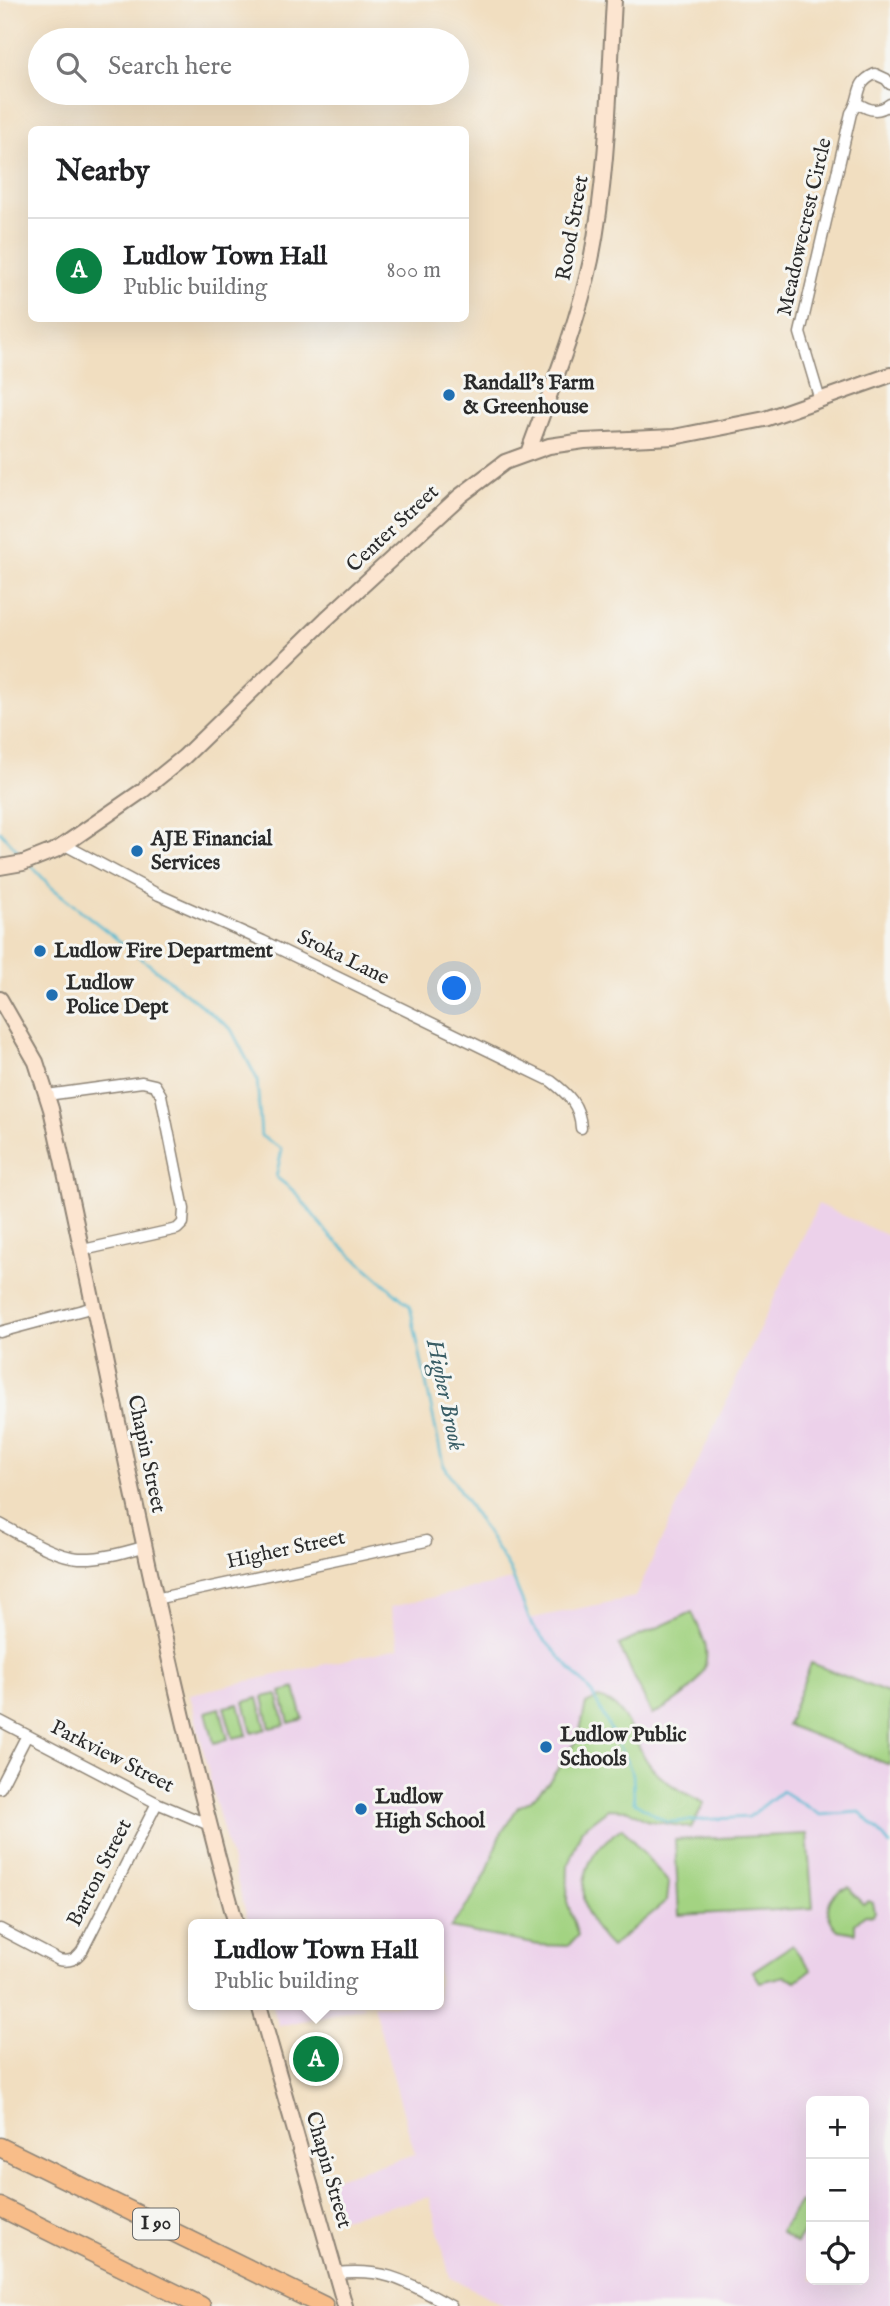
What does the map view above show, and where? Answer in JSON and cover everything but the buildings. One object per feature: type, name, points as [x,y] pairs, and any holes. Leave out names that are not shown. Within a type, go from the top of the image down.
[{"type":"highway","name":"I 90","points":[[0,2147],[318,2303]]},
{"type":"highway","name":"I 90","points":[[0,2207],[201,2306]]},
{"type":"highway","points":[[0,2216],[127,2269]]},
{"type":"main road","name":"Rood Street","points":[[528,453],[582,297],[595,237],[604,165],[614,0]]},
{"type":"main road","name":"Center Street","points":[[0,867],[38,858],[65,845],[122,806],[184,757],[326,620],[475,483],[505,462],[549,446],[584,441],[631,441],[714,430],[765,419],[890,375]]},
{"type":"main road","name":"Chapin Street","points":[[0,999],[36,1062],[47,1096],[83,1250],[143,1547],[209,1825],[235,1919]]},
{"type":"main road","name":"Chapin Street","points":[[260,2010],[345,2306]]},
{"type":"street","name":"Meadowecrest Circle","points":[[820,400],[800,333],[851,113],[858,103],[859,87],[865,78],[875,74],[890,84]]},
{"type":"street","points":[[858,103],[872,111],[881,110],[890,104]]},
{"type":"street","name":"Sroka Lane","points":[[65,845],[159,895],[263,941],[551,1081],[575,1103],[581,1115],[581,1128]]},
{"type":"street","points":[[47,1096],[145,1082],[155,1085],[161,1097],[184,1212],[183,1223],[177,1229],[83,1250]]},
{"type":"street","points":[[0,1332],[94,1307]]},
{"type":"street","points":[[0,1524],[61,1555],[78,1558],[108,1557],[143,1547]]},
{"type":"street","name":"Higher Street","points":[[155,1599],[426,1541]]},
{"type":"street","name":"Parkview Street","points":[[0,1721],[157,1803],[209,1825]]},
{"type":"street","points":[[0,1788],[27,1735]]},
{"type":"street","name":"Barton Street","points":[[0,1929],[59,1960],[75,1959],[82,1951],[157,1803]]},
{"type":"street","points":[[336,2273],[375,2272],[393,2276],[451,2306]]},
{"type":"shaded area","name":"Ludlow Public Schools","points":[[818,1204],[890,1237],[890,2306],[505,2306],[450,2277],[429,2197],[333,2220],[323,2182],[415,2154],[374,2010],[444,2010],[444,1919],[248,1919],[190,1694],[399,1648],[390,1607],[512,1580],[528,1619],[635,1597]]},
{"type":"shaded area","points":[[274,2010],[350,2010],[279,2026]]},
{"type":"green space","points":[[692,1612],[705,1644],[704,1668],[692,1688],[652,1715],[619,1645]]},
{"type":"green space","points":[[811,1663],[890,1694],[890,1765],[787,1725]]},
{"type":"green space","points":[[295,1688],[303,1719],[289,1723],[281,1692]]},
{"type":"green space","points":[[277,1694],[285,1725],[270,1728],[263,1697]]},
{"type":"green space","points":[[258,1698],[266,1729],[252,1733],[244,1702]]},
{"type":"green space","points":[[598,1698],[608,1702],[622,1715],[647,1761],[659,1775],[704,1803],[691,1828],[646,1820],[628,1810],[608,1809],[582,1829],[568,1865],[567,1901],[578,1935],[568,1946],[539,1945],[450,1928],[472,1899],[487,1872],[499,1837],[518,1807],[530,1801],[548,1783],[578,1739],[586,1704]]},
{"type":"green space","points":[[239,1704],[247,1735],[233,1738],[224,1707]]},
{"type":"green space","points":[[220,1708],[228,1739],[214,1743],[206,1712]]},
{"type":"green space","points":[[622,1828],[669,1883],[667,1901],[611,1947],[589,1916],[584,1884],[587,1869],[595,1854],[606,1840]]},
{"type":"green space","points":[[807,1834],[813,1908],[679,1915],[675,1840]]},
{"type":"green space","points":[[850,1887],[863,1904],[869,1901],[873,1903],[875,1912],[872,1916],[865,1915],[855,1924],[855,1933],[838,1930],[829,1917],[828,1910],[836,1893]]},
{"type":"green space","points":[[792,1945],[811,1970],[796,1981],[785,1976],[760,1982],[753,1971]]},
{"type":"green space","points":[[800,2202],[806,2206],[806,2227],[796,2243],[780,2232]]},
{"type":"waterway","name":"Higher Brook","points":[[0,831],[24,858]]},
{"type":"waterway","name":"Higher Brook","points":[[31,865],[51,887],[231,1029],[257,1079],[261,1136],[282,1149],[276,1177],[295,1192],[330,1236],[410,1306],[443,1464],[510,1570],[532,1626],[592,1693],[633,1774],[634,1802],[667,1822],[749,1817],[782,1791],[820,1815],[860,1812],[890,1845]]},
{"type":"place","name":"Randall's Farm & Greenhouse","points":[[449,395]]},
{"type":"place","name":"AJE Financial Services","points":[[137,851]]},
{"type":"place","name":"Ludlow Fire Department","points":[[40,951]]},
{"type":"place","name":"Ludlow Police Dept","points":[[52,995]]},
{"type":"place","name":"Ludlow Public Schools","points":[[546,1747]]},
{"type":"place","name":"Ludlow High School","points":[[361,1809]]},
{"type":"place","name":"Ludlow Town Hall","points":[[316,2059]]}]
